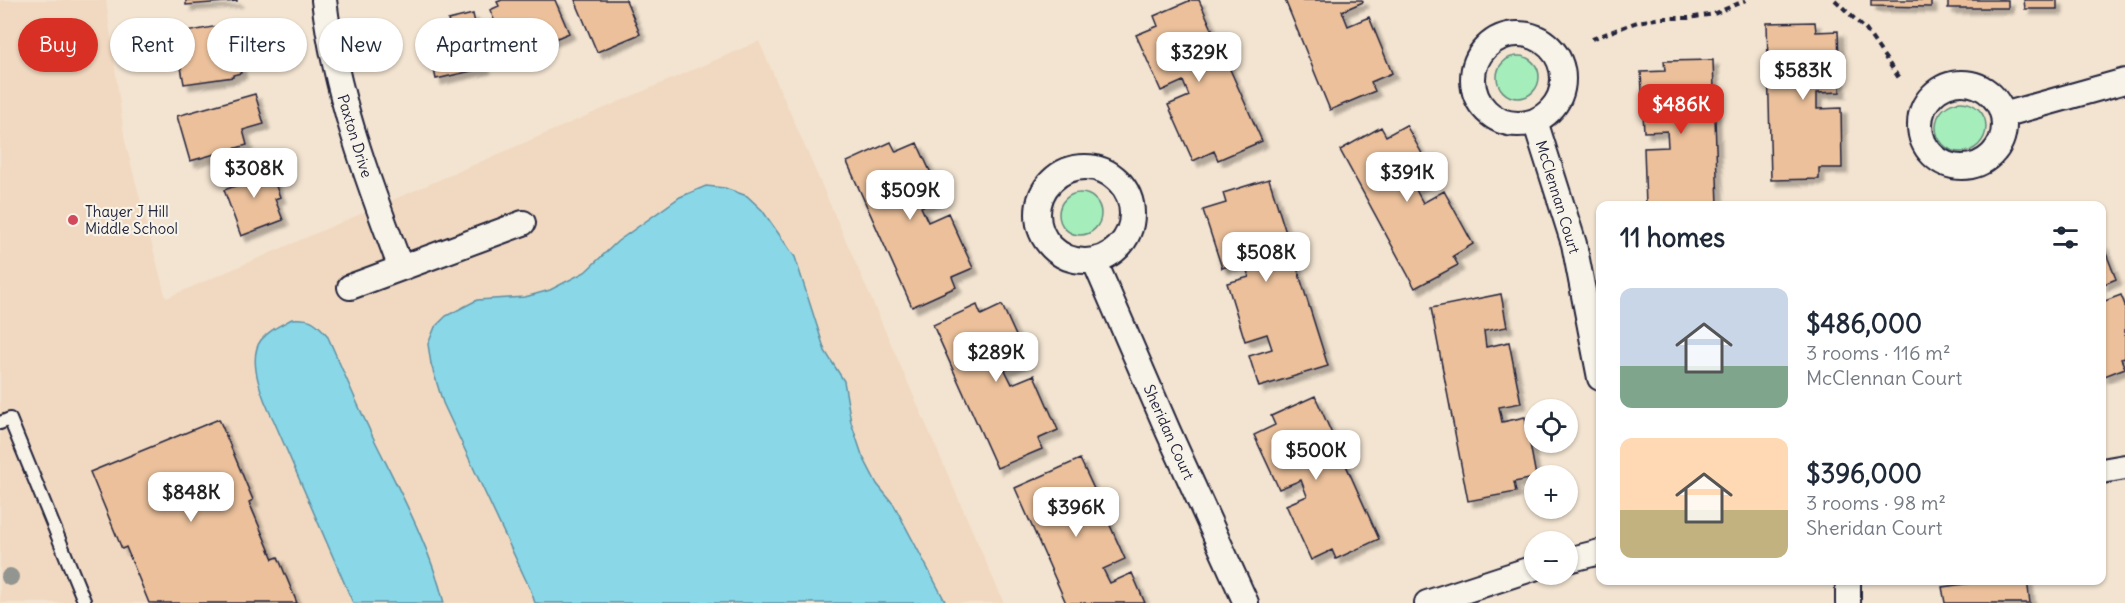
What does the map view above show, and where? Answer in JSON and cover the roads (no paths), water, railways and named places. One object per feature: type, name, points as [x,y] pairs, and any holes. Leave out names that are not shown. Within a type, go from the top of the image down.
[{"type":"street","name":"Paxton Drive","points":[[324,0],[342,94],[373,194],[401,268]]},
{"type":"street","points":[[2003,115],[2125,81]]},
{"type":"street","name":"McClennan Court","points":[[1535,121],[1574,244],[1596,357]]},
{"type":"street","points":[[350,287],[523,224]]},
{"type":"street","name":"Sheridan Court","points":[[1094,260],[1246,603]]},
{"type":"street","points":[[2106,470],[2125,466]]},
{"type":"street","points":[[1578,558],[1596,553]]},
{"type":"street","points":[[1426,603],[1524,571]]},
{"type":"street","points":[[1848,585],[1848,603]]},
{"type":"lane","points":[[0,423],[10,418],[85,603]]},
{"type":"water","points":[[706,186],[725,188],[747,196],[762,210],[795,257],[825,351],[844,381],[851,422],[862,455],[877,484],[894,505],[946,603],[535,603],[443,403],[431,364],[428,344],[435,327],[446,316],[477,300],[525,297],[550,290],[585,272],[618,241],[680,197]]},
{"type":"water","points":[[292,319],[312,321],[327,335],[366,423],[422,538],[444,603],[353,603],[258,381],[255,358],[261,340],[271,331]]},
{"type":"place","name":"Thayer J Hill Middle School","points":[[73,220]]}]
